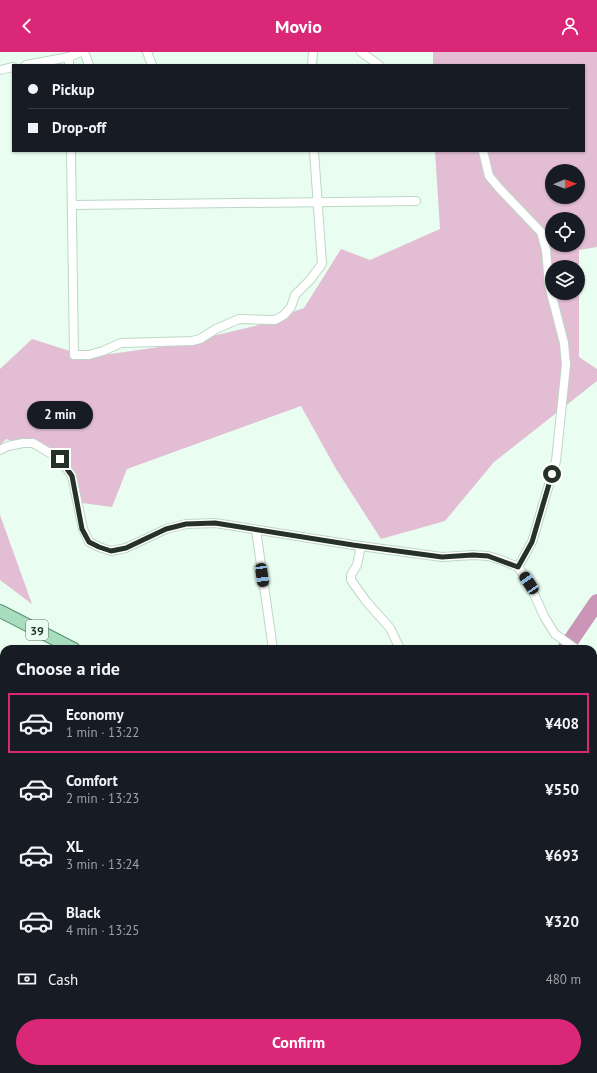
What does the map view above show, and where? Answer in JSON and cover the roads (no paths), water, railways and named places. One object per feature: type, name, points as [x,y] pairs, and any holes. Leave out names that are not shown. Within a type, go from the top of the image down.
[{"type":"main road","name":"39","points":[[0,611],[56,645]]},
{"type":"street","points":[[37,64],[69,61],[82,52],[88,64]]},
{"type":"street","points":[[147,52],[152,64]]},
{"type":"street","points":[[312,64],[313,52]]},
{"type":"street","points":[[361,52],[378,64]]},
{"type":"street","points":[[0,70],[12,67]]},
{"type":"street","points":[[71,152],[74,355],[89,355],[121,343],[192,341],[200,339],[216,328],[239,319],[275,320],[284,315],[291,306],[295,295],[310,280],[322,264],[319,203],[314,152]]},
{"type":"street","points":[[483,152],[489,176],[541,232],[546,250],[549,285],[564,343],[566,365],[556,460],[532,542],[518,567]]},
{"type":"street","points":[[72,205],[416,201]]},
{"type":"street","points":[[0,450],[8,446],[33,443],[60,459],[72,476],[82,529],[89,542],[99,547],[111,551],[126,548],[166,529],[186,524],[215,523],[442,557],[473,555],[488,556],[518,567],[529,583],[545,618],[555,634],[570,645]]},
{"type":"street","points":[[256,530],[272,645]]},
{"type":"street","points":[[361,546],[357,566],[351,575],[351,580],[366,601],[390,628],[398,645]]},
{"type":"waterway","points":[[568,645],[597,602]]}]
